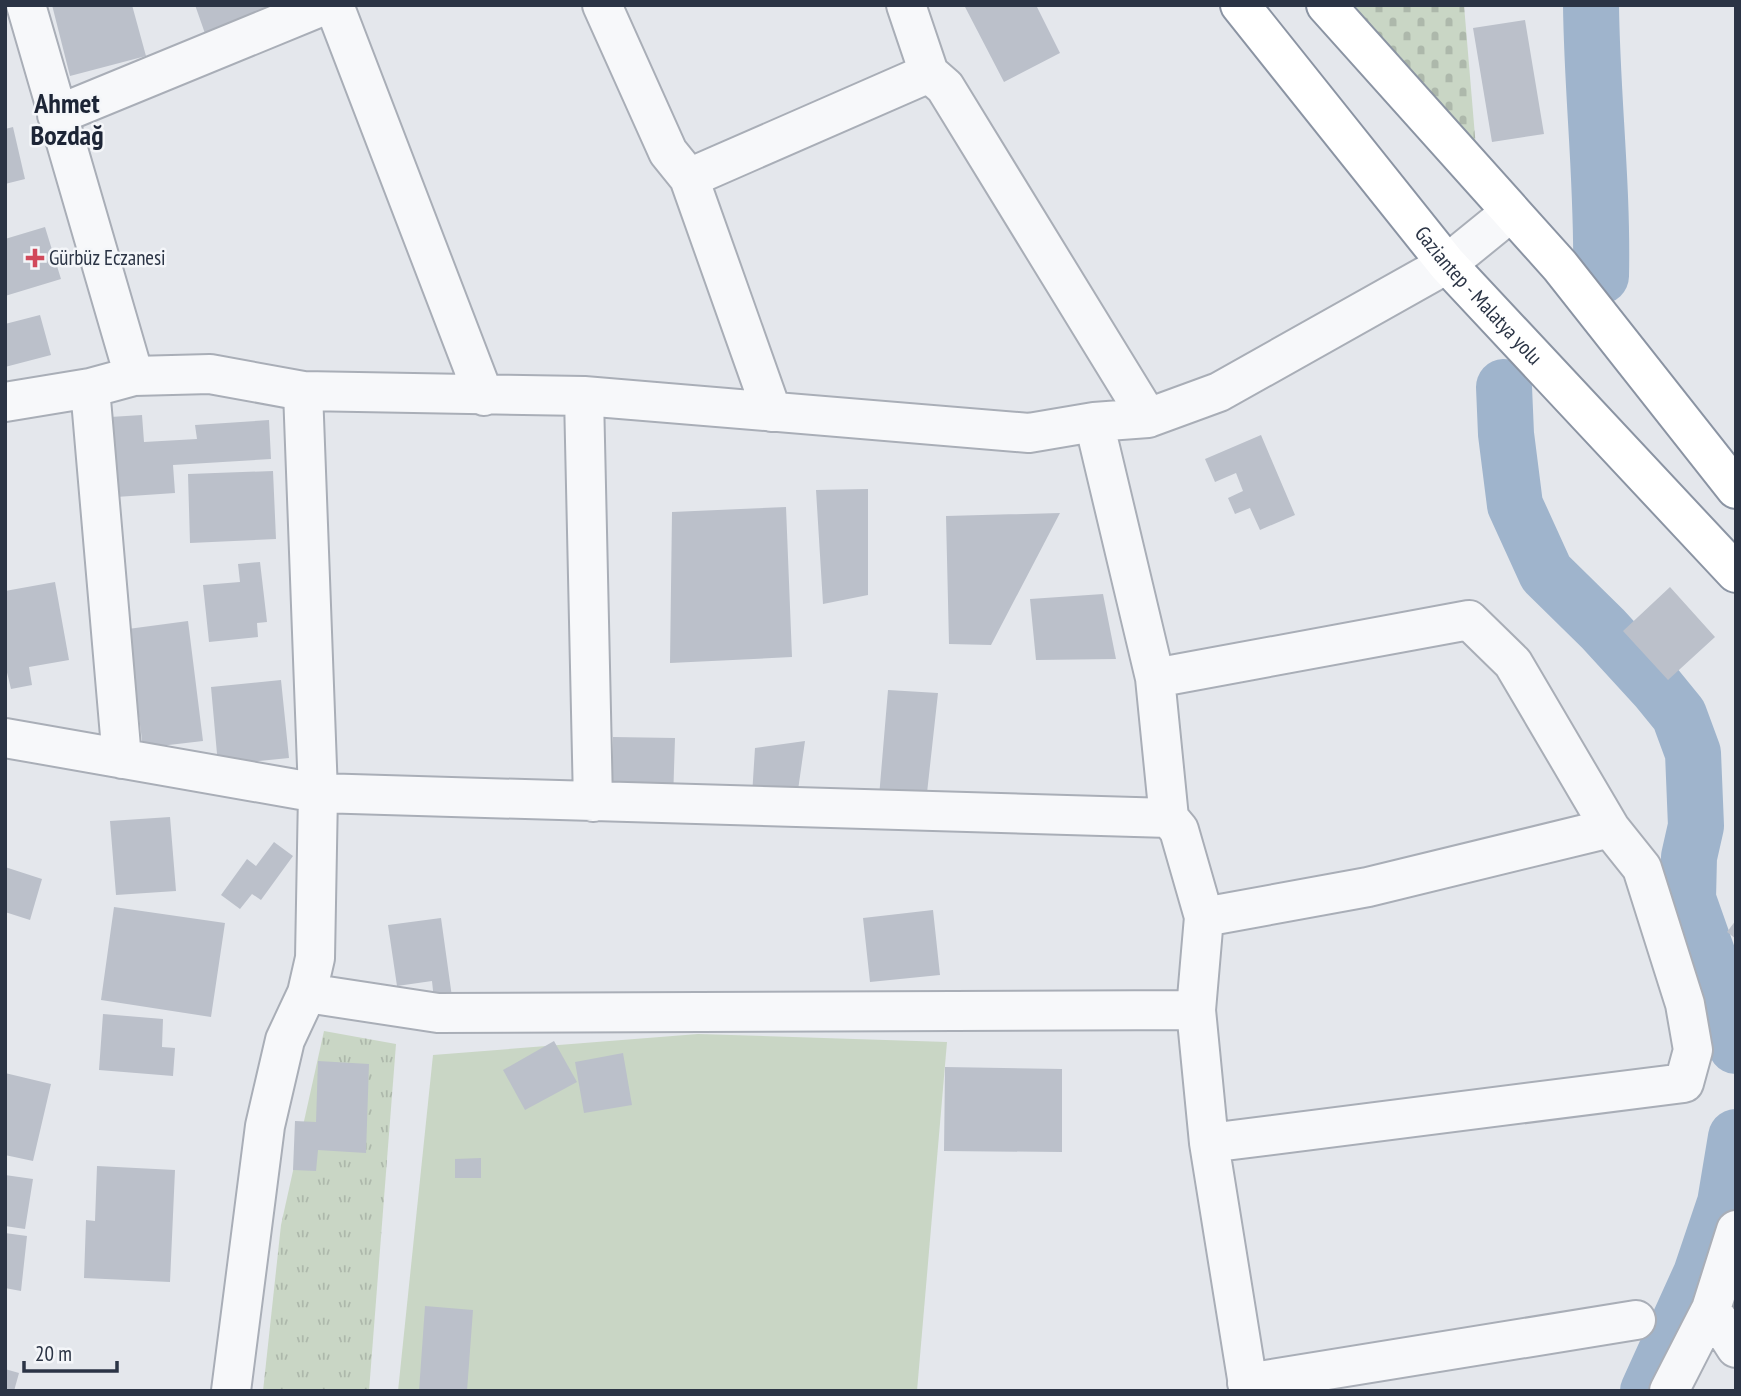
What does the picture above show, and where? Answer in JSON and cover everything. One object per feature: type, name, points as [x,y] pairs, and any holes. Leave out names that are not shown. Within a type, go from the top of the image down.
[{"type":"highway","name":"Gaziantep - Malatya yolu","points":[[1240,5],[1447,264],[1736,573]]},
{"type":"highway","points":[[1326,5],[1560,266],[1736,489]]},
{"type":"street","points":[[26,5],[134,376]]},
{"type":"street","points":[[57,115],[325,5]]},
{"type":"street","points":[[334,5],[484,396]]},
{"type":"street","points":[[602,5],[668,152],[690,178],[772,412]]},
{"type":"street","points":[[906,5],[929,73],[944,87],[1148,418]]},
{"type":"street","points":[[690,178],[929,73]]},
{"type":"street","points":[[5,402],[90,388],[134,376],[210,374],[303,391],[584,396],[1029,433],[1094,422],[1148,418],[1219,392],[1447,264],[1511,212]]},
{"type":"street","points":[[90,388],[122,759]]},
{"type":"street","points":[[231,1391],[265,1126],[285,1040],[307,993],[315,958],[318,793],[303,391]]},
{"type":"street","points":[[584,396],[593,802]]},
{"type":"street","points":[[1094,422],[1155,678],[1170,818],[1179,830],[1204,917],[1196,1010],[1209,1143],[1248,1387],[1636,1320]]},
{"type":"street","points":[[1155,678],[1469,620],[1513,663],[1610,828],[1642,868],[1685,1004],[1693,1050],[1684,1083],[1209,1143]]},
{"type":"street","points":[[5,738],[318,793],[1170,818]]},
{"type":"street","points":[[1204,917],[1368,887],[1610,828]]},
{"type":"street","points":[[307,993],[438,1013],[1196,1010]]},
{"type":"street","points":[[1670,1391],[1712,1309],[1736,1230]]},
{"type":"street","points":[[1712,1309],[1736,1348]]},
{"type":"green space","points":[[1354,5],[1464,5],[1476,148]]},
{"type":"green space","points":[[324,1031],[396,1044],[369,1391],[263,1391],[281,1225]]},
{"type":"green space","points":[[698,1034],[947,1042],[917,1391],[398,1391],[433,1055]]},
{"type":"building","points":[[52,5],[132,5],[146,56],[70,76]]},
{"type":"building","points":[[195,5],[304,5],[208,42]]},
{"type":"building","points":[[964,5],[1036,5],[1060,53],[1004,82]]},
{"type":"building","points":[[1525,20],[1544,134],[1492,142],[1473,28]]},
{"type":"building","points":[[13,127],[25,179],[5,184],[5,129]]},
{"type":"building","points":[[45,227],[61,279],[5,296],[5,239]]},
{"type":"building","points":[[40,315],[51,355],[5,367],[5,324]]},
{"type":"building","points":[[142,415],[144,442],[197,439],[195,425],[269,420],[271,459],[173,465],[175,493],[116,497],[110,417]]},
{"type":"building","points":[[1261,435],[1295,515],[1260,530],[1250,508],[1235,514],[1228,498],[1243,491],[1236,473],[1215,482],[1205,459]]},
{"type":"building","points":[[273,471],[276,539],[190,543],[188,474]]},
{"type":"building","points":[[868,489],[868,595],[823,604],[816,490]]},
{"type":"building","points":[[786,507],[792,657],[670,663],[672,512]]},
{"type":"building","points":[[1060,513],[991,645],[949,644],[946,516]]},
{"type":"building","points":[[260,562],[267,622],[257,623],[258,637],[209,642],[203,585],[240,582],[238,564]]},
{"type":"building","points":[[55,582],[69,660],[29,667],[32,685],[11,689],[5,664],[5,591]]},
{"type":"building","points":[[1670,587],[1715,637],[1668,680],[1623,631]]},
{"type":"building","points":[[1103,594],[1116,659],[1036,660],[1030,599]]},
{"type":"building","points":[[188,621],[203,741],[143,748],[128,629]]},
{"type":"building","points":[[281,680],[289,758],[218,765],[211,687]]},
{"type":"building","points":[[888,690],[938,693],[927,793],[879,797]]},
{"type":"building","points":[[613,737],[675,738],[673,801],[612,799]]},
{"type":"building","points":[[805,741],[797,797],[752,796],[755,748]]},
{"type":"building","points":[[170,817],[176,891],[116,895],[110,821]]},
{"type":"building","points":[[274,842],[293,856],[261,900],[252,894],[240,909],[221,895],[247,859],[256,866]]},
{"type":"building","points":[[5,867],[42,879],[30,920],[5,912]]},
{"type":"building","points":[[114,907],[225,923],[211,1017],[101,1000]]},
{"type":"building","points":[[933,910],[940,975],[870,982],[863,918]]},
{"type":"building","points":[[441,918],[452,997],[434,1000],[432,981],[397,986],[388,925]]},
{"type":"building","points":[[1736,920],[1736,939],[1727,932]]},
{"type":"building","points":[[103,1014],[163,1019],[162,1047],[175,1048],[173,1076],[99,1070]]},
{"type":"building","points":[[554,1041],[577,1082],[525,1110],[503,1070]]},
{"type":"building","points":[[623,1053],[632,1105],[584,1113],[575,1062]]},
{"type":"building","points":[[318,1061],[369,1064],[366,1153],[318,1150],[316,1171],[293,1170],[295,1121],[316,1122]]},
{"type":"building","points":[[945,1067],[1062,1069],[1062,1152],[944,1151]]},
{"type":"building","points":[[5,1073],[51,1084],[33,1161],[5,1155]]},
{"type":"building","points":[[481,1158],[481,1178],[455,1178],[455,1159]]},
{"type":"building","points":[[97,1166],[175,1170],[170,1282],[84,1278],[86,1220],[95,1221]]},
{"type":"building","points":[[5,1175],[33,1179],[25,1229],[5,1226]]},
{"type":"building","points":[[5,1233],[27,1236],[21,1291],[5,1288]]},
{"type":"building","points":[[425,1306],[473,1310],[467,1391],[419,1391]]},
{"type":"building","points":[[5,1369],[19,1373],[14,1391],[5,1391]]},
{"type":"waterway","points":[[1591,5],[1601,276]]},
{"type":"waterway","points":[[1504,387],[1506,434],[1515,505],[1546,573],[1603,629],[1657,688],[1679,715],[1693,753],[1696,826],[1689,857],[1688,899],[1736,1046]]},
{"type":"waterway","points":[[1648,1391],[1701,1274],[1725,1203],[1736,1137]]},
{"type":"place","name":"Gürbüz Eczanesi","points":[[35,258]]},
{"type":"district","name":"Ahmet Bozdağ","points":[[67,119]]}]
